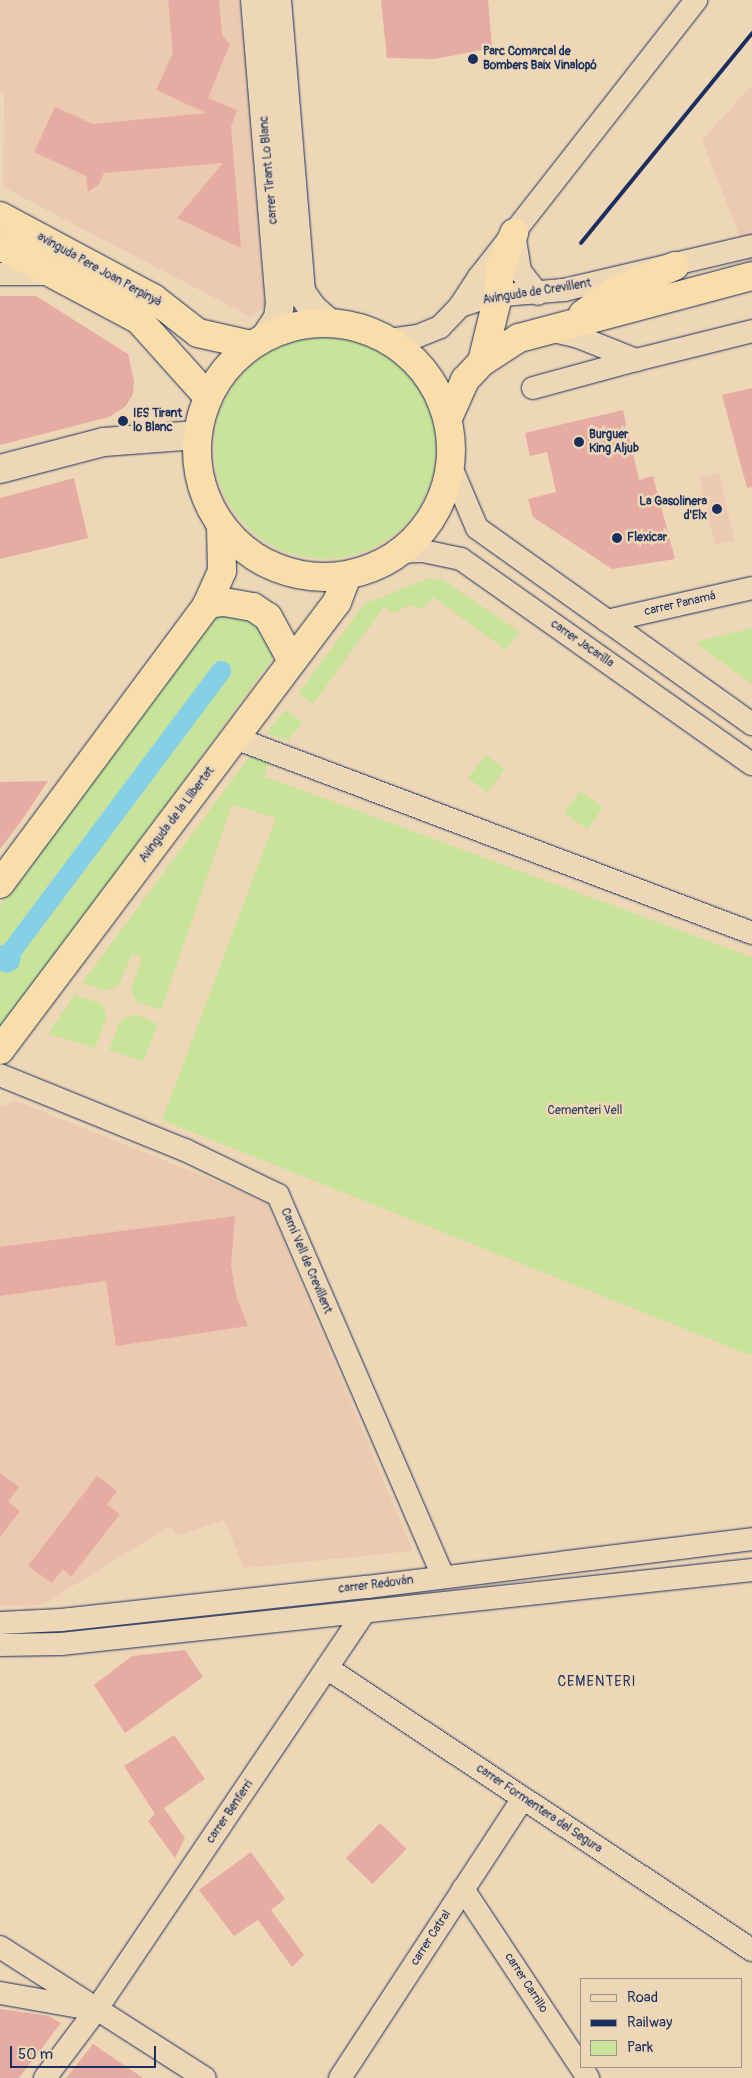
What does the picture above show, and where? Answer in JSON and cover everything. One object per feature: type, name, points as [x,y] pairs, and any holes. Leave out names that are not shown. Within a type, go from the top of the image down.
[{"type":"highway","name":"avinguda Pere Joan Perpinyà","points":[[0,216],[153,298],[198,333],[259,341]]},
{"type":"highway","points":[[482,362],[498,296],[500,268],[514,233]]},
{"type":"highway","points":[[0,246],[139,320],[208,397]]},
{"type":"highway","points":[[558,327],[613,292],[675,266]]},
{"type":"highway","points":[[448,418],[465,380],[482,362],[519,338],[752,276]]},
{"type":"highway","points":[[328,322],[354,327],[390,340],[423,369],[439,394],[448,418],[451,467],[440,505],[424,530],[401,552],[375,567],[347,576],[320,578],[294,574],[265,563],[242,548],[220,526],[207,502],[197,467],[197,435],[208,397],[224,370],[259,341],[296,325],[328,322]]},
{"type":"highway","points":[[0,884],[207,604],[222,571],[220,526]]},
{"type":"highway","name":"Avinguda de la Llibertat","points":[[0,1050],[337,602],[347,576]]},
{"type":"highway","points":[[207,604],[224,602],[253,607],[268,617],[292,661]]},
{"type":"main road","name":"carrer Tirant Lo Blanc","points":[[255,0],[280,302],[278,318],[259,341]]},
{"type":"main road","name":"carrer Tirant Lo Blanc","points":[[277,0],[301,292],[312,308],[328,322]]},
{"type":"main road","points":[[0,469],[104,442],[197,435]]},
{"type":"street","points":[[390,340],[418,336],[440,327],[460,306],[514,233],[696,0]]},
{"type":"street","points":[[514,233],[520,271],[538,294]]},
{"type":"street","name":"Avinguda de Crevillent","points":[[460,306],[498,296],[538,294],[675,266],[752,246]]},
{"type":"street","points":[[0,274],[50,274]]},
{"type":"street","points":[[558,327],[636,360]]},
{"type":"street","points":[[532,388],[752,331]]},
{"type":"street","points":[[451,467],[476,528],[752,724]]},
{"type":"street","name":"carrer Jacarilla","points":[[401,552],[423,551],[461,559],[752,764]]},
{"type":"street","name":"carrer Panamá","points":[[607,621],[752,588]]},
{"type":"street","points":[[590,650],[607,621]]},
{"type":"street","points":[[235,738],[752,933]]},
{"type":"street","name":"Camí Vell de Crevillent","points":[[0,1075],[185,1150],[278,1195],[443,1577]]},
{"type":"street","name":"carrer Redován","points":[[0,1623],[61,1620],[443,1577],[752,1538]]},
{"type":"street","name":"carrer Redován","points":[[0,1645],[61,1644],[752,1570]]},
{"type":"street","name":"carrer Benferri","points":[[45,2078],[96,2010],[364,1613]]},
{"type":"street","name":"carrer Formentera del Segura","points":[[327,1668],[752,1950]]},
{"type":"street","name":"carrer Catral","points":[[340,2078],[523,1798]]},
{"type":"street","name":"carrer Carrillo","points":[[463,1889],[580,2066]]},
{"type":"street","points":[[0,1947],[205,2078]]},
{"type":"street","points":[[0,1993],[96,2010]]},
{"type":"shaded area","points":[[0,0],[240,0],[265,307],[251,317],[3,187],[4,95],[0,94]]},
{"type":"shaded area","points":[[752,85],[752,268],[702,140]]},
{"type":"shaded area","name":"La Gasolinera d'Elx","points":[[719,473],[735,540],[715,545],[700,477]]},
{"type":"shaded area","points":[[17,1101],[267,1202],[413,1551],[244,1568],[224,1520],[177,1536],[170,1526],[42,1605],[0,1606],[0,1106]]},
{"type":"green space","points":[[325,337],[347,339],[377,350],[395,362],[411,378],[423,396],[431,416],[436,448],[434,470],[423,500],[411,518],[395,534],[377,546],[357,554],[325,559],[303,557],[273,546],[255,534],[239,518],[227,500],[219,480],[214,448],[216,426],[227,396],[239,378],[255,362],[273,350],[293,342]]},
{"type":"green space","points":[[429,578],[443,580],[520,632],[506,650],[433,597],[423,609],[414,606],[404,607],[395,614],[384,607],[313,704],[298,694],[364,604]]},
{"type":"green space","points":[[232,606],[274,637],[272,659],[0,1032],[0,905],[218,614]]},
{"type":"green space","points":[[752,628],[752,684],[697,644],[699,641]]},
{"type":"green space","points":[[285,710],[303,722],[288,741],[266,733]]},
{"type":"green space","name":"Cementeri Vell","points":[[252,753],[270,759],[264,776],[752,957],[752,1356],[162,1120],[276,818],[232,805],[161,1010],[137,1002],[131,990],[142,958],[132,954],[119,985],[105,991],[82,983]]},
{"type":"green space","points":[[486,755],[505,770],[487,793],[468,778]]},
{"type":"green space","points":[[580,791],[603,807],[587,829],[565,813]]},
{"type":"green space","points":[[75,994],[103,1005],[107,1017],[95,1048],[48,1034]]},
{"type":"green space","points":[[135,1014],[158,1024],[143,1062],[109,1050],[120,1021]]},
{"type":"water","points":[[6,944],[17,948],[21,958],[18,968],[8,973],[0,971],[0,946]]},
{"type":"building","points":[[168,0],[219,0],[222,35],[230,44],[208,98],[237,110],[231,127],[241,248],[177,218],[223,163],[104,173],[99,184],[88,192],[86,176],[34,152],[55,107],[93,124],[206,113],[156,90],[173,53]]},
{"type":"building","points":[[381,0],[488,0],[492,48],[435,59],[387,58]]},
{"type":"building","points":[[0,296],[36,296],[128,354],[134,381],[133,394],[126,406],[109,417],[0,445]]},
{"type":"building","points":[[752,388],[752,487],[747,488],[722,395]]},
{"type":"building","points":[[623,410],[639,480],[653,476],[675,559],[612,569],[533,517],[528,499],[556,492],[547,452],[530,456],[525,433]]},
{"type":"building","points":[[74,478],[88,538],[0,559],[0,498]]},
{"type":"building","points":[[48,781],[22,820],[0,849],[0,782]]},
{"type":"building","points":[[235,1216],[231,1266],[236,1295],[248,1326],[116,1346],[106,1281],[0,1296],[0,1247]]},
{"type":"building","points":[[0,1473],[19,1487],[8,1502],[20,1511],[0,1537]]},
{"type":"building","points":[[97,1476],[117,1491],[107,1505],[120,1514],[71,1577],[63,1569],[52,1583],[28,1566]]},
{"type":"building","points":[[185,1650],[203,1677],[125,1733],[94,1685],[132,1656]]},
{"type":"building","points":[[174,1735],[205,1779],[164,1808],[185,1838],[175,1858],[148,1821],[155,1814],[124,1766]]},
{"type":"building","points":[[380,1823],[407,1849],[373,1884],[346,1858]]},
{"type":"building","points":[[251,1852],[285,1899],[271,1910],[304,1955],[292,1967],[258,1920],[234,1936],[199,1890]]},
{"type":"building","points":[[0,2009],[49,2016],[61,2023],[19,2078],[0,2078]]},
{"type":"building","points":[[93,2044],[143,2078],[66,2078]]},
{"type":"waterway","points":[[11,952],[221,671]]},
{"type":"railway","points":[[581,243],[752,33]]},
{"type":"place","name":"Parc Comarcal de Bombers Baix Vinalopó","points":[[473,59]]},
{"type":"place","name":"IES Tirant lo Blanc","points":[[123,421]]},
{"type":"place","name":"Burguer King Aljub","points":[[579,442]]},
{"type":"place","name":"La Gasolinera d'Elx","points":[[717,509]]},
{"type":"place","name":"Flexicar","points":[[617,538]]},
{"type":"district","name":"CEMENTERI","points":[[597,1682]]}]
